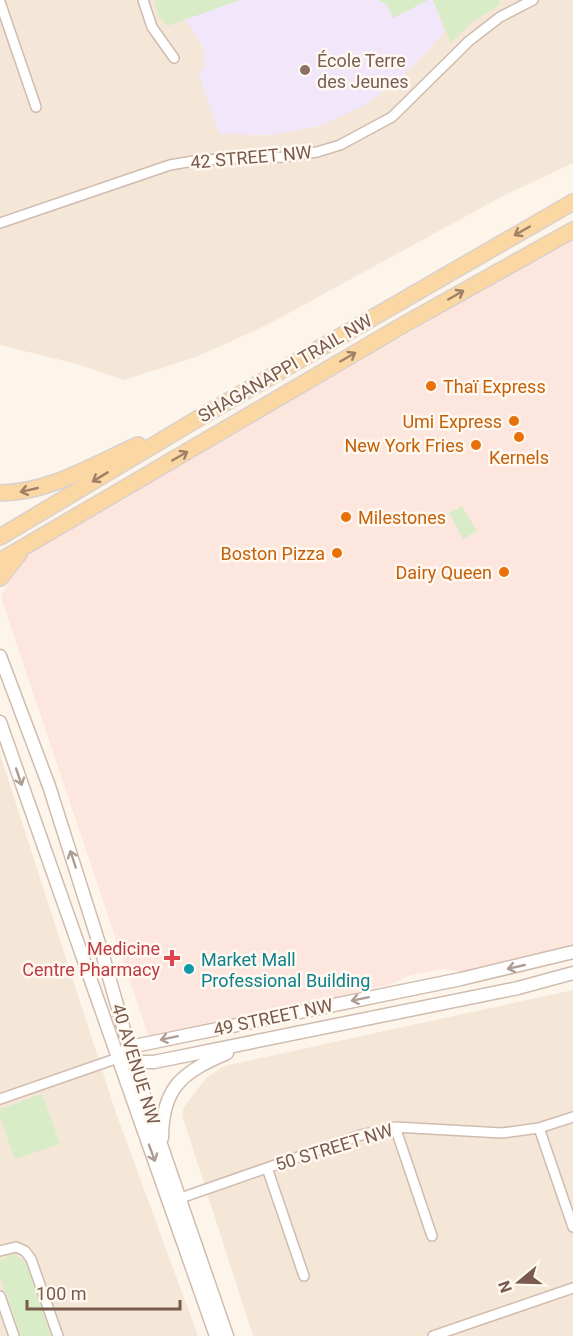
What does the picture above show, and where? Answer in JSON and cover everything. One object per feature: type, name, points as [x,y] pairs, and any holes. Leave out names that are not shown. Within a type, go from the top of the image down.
[{"type":"main road","name":"SHAGANAPPI TRAIL NW","points":[[0,537],[199,418],[573,202]]},
{"type":"main road","name":"SHAGANAPPI TRAIL NW","points":[[0,561],[488,276],[573,230]]},
{"type":"main road","points":[[0,493],[21,492],[46,486],[199,418]]},
{"type":"main road","points":[[0,578],[24,548]]},
{"type":"street","points":[[142,0],[152,27],[174,58]]},
{"type":"street","name":"42 STREET NW","points":[[0,223],[170,165],[199,160],[302,155],[340,145],[392,117],[469,41],[500,17],[533,0]]},
{"type":"street","points":[[0,2],[36,107]]},
{"type":"street","name":"40 AVENUE NW","points":[[0,656],[49,786],[133,1064],[163,1145],[175,1200],[216,1336]]},
{"type":"street","name":"40 AVENUE NW","points":[[0,722],[118,1058],[227,1336]]},
{"type":"street","name":"49 STREET NW","points":[[129,1047],[461,979],[573,952]]},
{"type":"street","name":"49 STREET NW","points":[[118,1058],[133,1064],[154,1062],[518,988],[573,974]]},
{"type":"street","points":[[163,1145],[165,1108],[172,1090],[180,1080],[200,1064],[251,1042]]},
{"type":"street","points":[[0,1099],[118,1058],[129,1047]]},
{"type":"street","name":"50 STREET NW","points":[[175,1200],[361,1136],[395,1127],[502,1133],[539,1128],[573,1117]]},
{"type":"street","points":[[395,1127],[432,1236]]},
{"type":"street","points":[[539,1128],[573,1227]]},
{"type":"street","points":[[267,1168],[304,1276]]},
{"type":"street","points":[[0,1251],[16,1247],[29,1255],[58,1336]]},
{"type":"street","points":[[432,1336],[573,1288]]},
{"type":"street","points":[[0,1296],[14,1336]]},
{"type":"street","points":[[464,1325],[468,1336]]},
{"type":"shaded area","points":[[0,0],[573,0],[573,163],[501,197],[267,325],[196,357],[124,380],[77,364],[0,345]]},
{"type":"shaded area","name":"École Terre des Jeunes","points":[[240,0],[433,0],[445,32],[401,78],[365,105],[320,126],[272,135],[219,134],[199,75],[205,65],[203,47],[185,19]]},
{"type":"shaded area","points":[[573,238],[573,945],[463,972],[443,969],[408,976],[389,985],[373,988],[369,984],[364,985],[362,992],[148,1035],[1,597],[20,558]]},
{"type":"shaded area","points":[[0,754],[116,1113],[198,1336],[0,1336]]},
{"type":"shaded area","points":[[573,990],[573,1336],[253,1336],[182,1115],[184,1107],[206,1078],[224,1066]]},
{"type":"green space","points":[[154,0],[240,0],[168,26],[159,16]]},
{"type":"green space","points":[[378,0],[428,0],[393,18],[387,5]]},
{"type":"green space","points":[[433,0],[499,0],[500,5],[472,22],[451,43]]},
{"type":"green space","points":[[462,506],[477,531],[463,539],[449,513]]},
{"type":"green space","points":[[42,1094],[60,1144],[15,1159],[0,1117],[0,1109]]},
{"type":"green space","points":[[13,1254],[26,1262],[51,1336],[21,1336],[0,1276],[0,1261]]},
{"type":"place","name":"École Terre des Jeunes","points":[[305,70]]},
{"type":"place","name":"Thaï Express","points":[[431,386]]},
{"type":"place","name":"Umi Express","points":[[514,421]]},
{"type":"place","name":"Kernels","points":[[519,437]]},
{"type":"place","name":"New York Fries","points":[[476,445]]},
{"type":"place","name":"Milestones","points":[[346,517]]},
{"type":"place","name":"Boston Pizza","points":[[337,553]]},
{"type":"place","name":"Dairy Queen","points":[[504,572]]},
{"type":"place","name":"Medicine Centre Pharmacy","points":[[172,958]]},
{"type":"place","name":"Market Mall Professional Building","points":[[189,969]]}]
